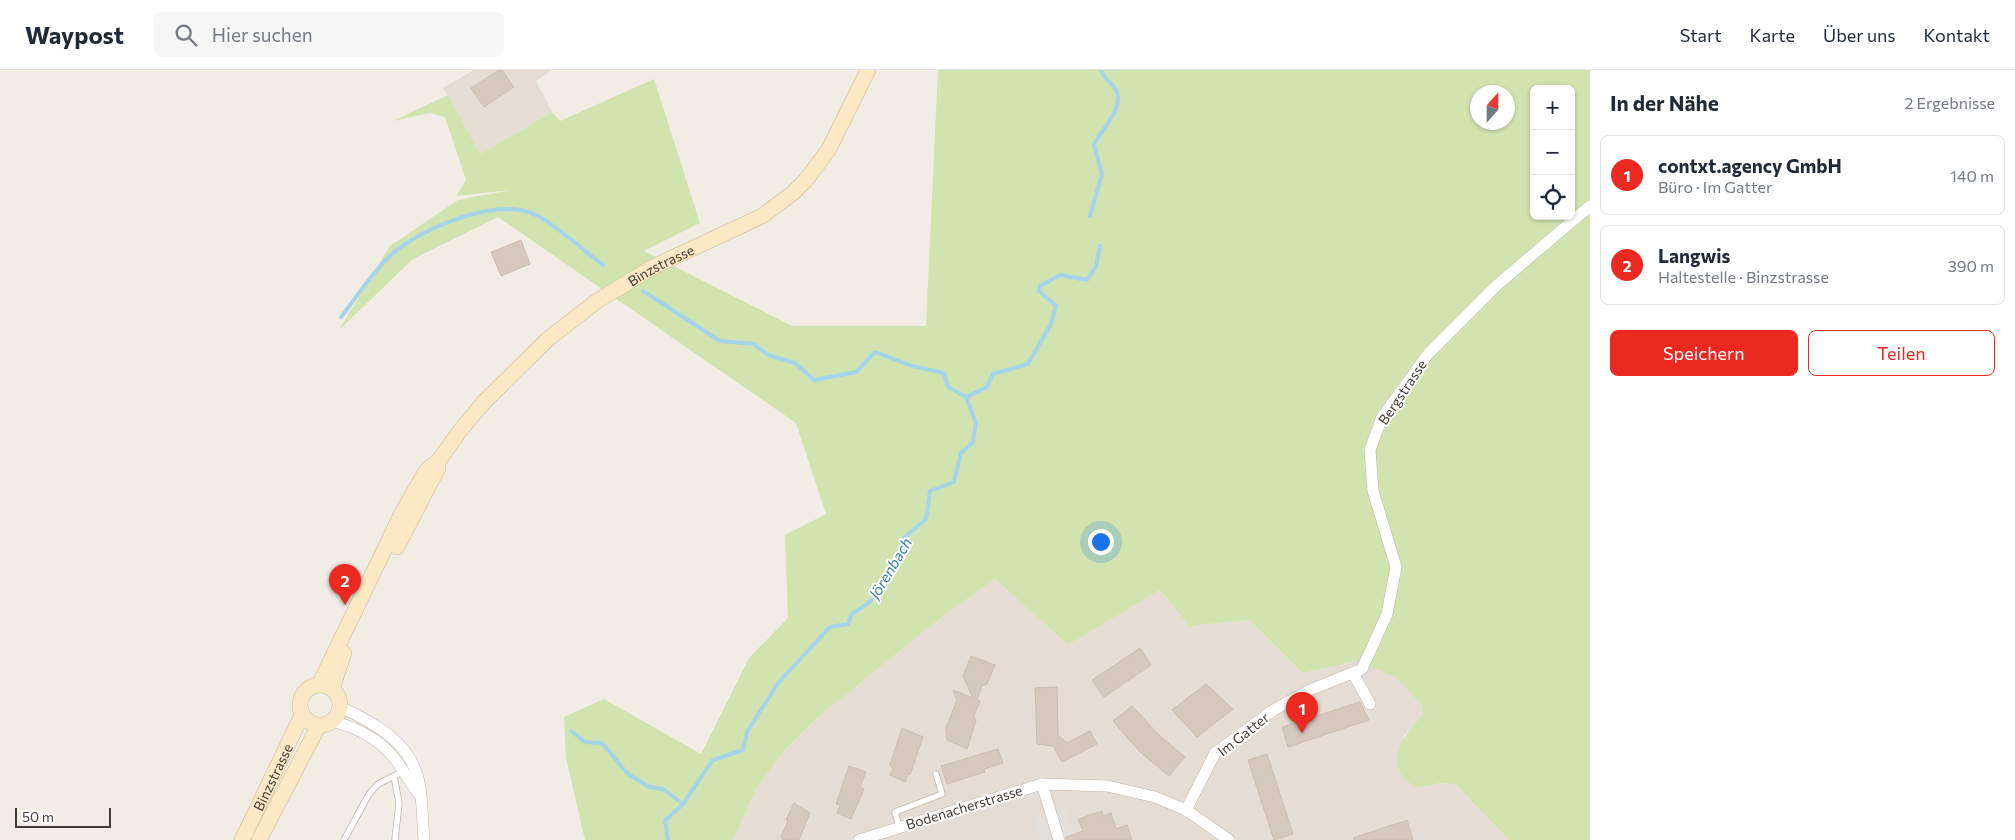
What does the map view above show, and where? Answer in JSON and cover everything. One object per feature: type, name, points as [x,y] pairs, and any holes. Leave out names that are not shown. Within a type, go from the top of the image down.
[{"type":"main road","name":"Binzstrasse","points":[[326,687],[411,519],[436,475],[440,459],[459,432],[489,396],[525,360],[570,321],[597,301],[655,266],[745,225],[778,206],[818,165],[829,149],[868,70]]},
{"type":"main road","points":[[326,687],[339,700],[340,707],[325,723],[306,720],[299,708],[302,695],[306,690],[326,687]]},
{"type":"main road","name":"Binzstrasse","points":[[242,840],[302,715]]},
{"type":"main road","name":"Binzstrasse","points":[[259,840],[325,723]]},
{"type":"street","name":"Bergstrasse","points":[[1358,671],[1387,614],[1396,567],[1373,491],[1370,450],[1382,417],[1428,354],[1497,286],[1590,206]]},
{"type":"street","points":[[1358,671],[1370,704]]},
{"type":"street","name":"Im Gatter","points":[[1186,810],[1215,753],[1272,711],[1310,690],[1358,671]]},
{"type":"street","points":[[340,707],[383,730],[397,742],[415,767],[419,778],[424,840]]},
{"type":"street","points":[[325,723],[357,728],[375,739],[389,752],[399,774],[420,795]]},
{"type":"street","name":"Bodenacherstrasse","points":[[1042,784],[1059,840]]},
{"type":"street","name":"Bodenacherstrasse","points":[[859,840],[1042,784],[1124,789],[1155,796],[1186,810],[1229,840]]},
{"type":"lane","points":[[344,840],[369,794],[378,784],[415,767]]},
{"type":"lane","points":[[395,840],[399,803],[399,774]]},
{"type":"lane","points":[[899,827],[895,812],[942,794],[936,774]]},
{"type":"shaded area","points":[[474,70],[552,70],[536,81],[552,112],[480,154],[443,88]]},
{"type":"shaded area","points":[[995,579],[1068,645],[1160,590],[1189,626],[1249,620],[1302,673],[1356,661],[1396,677],[1422,705],[1423,714],[1404,736],[1416,788],[1440,783],[1455,784],[1509,840],[733,840],[758,785],[787,748],[817,718],[943,616]]},
{"type":"shaded area","points":[[1065,808],[1075,840],[1064,840],[1055,811]]},
{"type":"shaded area","points":[[1044,815],[1051,840],[1040,840],[1034,818]]},
{"type":"green space","points":[[938,70],[1590,70],[1590,840],[1509,840],[1455,784],[1440,783],[1416,788],[1406,780],[1398,766],[1399,749],[1407,734],[1423,714],[1422,705],[1395,677],[1356,661],[1302,673],[1249,620],[1189,626],[1160,590],[1068,645],[995,579],[943,616],[817,718],[787,748],[758,785],[733,840],[585,840],[566,758],[564,717],[604,699],[701,754],[749,658],[788,618],[785,535],[826,514],[796,423],[498,217],[413,259],[339,330],[390,246],[458,200],[511,190],[456,196],[466,180],[445,117],[430,113],[393,121],[448,95],[480,154],[552,112],[560,121],[654,79],[700,223],[644,251],[792,326],[926,326]]},
{"type":"building","points":[[499,70],[502,70],[514,87],[484,107],[471,88]]},
{"type":"building","points":[[521,240],[530,264],[501,276],[491,252]]},
{"type":"building","points":[[1140,648],[1151,665],[1104,697],[1092,680]]},
{"type":"building","points":[[971,656],[995,665],[987,684],[982,686],[977,700],[980,701],[974,716],[976,721],[967,749],[947,740],[946,728],[957,700],[953,690],[973,698],[963,676]]},
{"type":"building","points":[[1206,684],[1233,709],[1197,737],[1172,710]]},
{"type":"building","points":[[1057,687],[1058,735],[1067,743],[1090,731],[1097,744],[1062,762],[1053,746],[1037,744],[1035,688]]},
{"type":"building","points":[[1360,702],[1369,720],[1288,747],[1282,727]]},
{"type":"building","points":[[1132,706],[1159,735],[1185,757],[1169,776],[1140,752],[1113,721]]},
{"type":"building","points":[[902,728],[923,737],[910,775],[908,774],[905,782],[890,775],[893,769],[890,765]]},
{"type":"building","points":[[998,749],[1003,763],[984,769],[985,772],[947,784],[941,766]]},
{"type":"building","points":[[1267,754],[1293,834],[1274,840],[1248,760]]},
{"type":"building","points":[[849,766],[866,772],[860,787],[864,789],[851,819],[837,813],[840,805],[836,804]]},
{"type":"building","points":[[794,803],[810,813],[799,840],[783,840],[781,837],[788,821],[786,820]]},
{"type":"building","points":[[1102,811],[1103,816],[1111,813],[1116,829],[1127,825],[1132,840],[1066,840],[1066,837],[1083,831],[1078,819]]},
{"type":"building","points":[[1407,820],[1413,840],[1354,840],[1353,838]]},
{"type":"waterway","name":"Jörenbach","points":[[1090,216],[1102,174],[1094,145],[1114,113],[1118,99],[1116,89],[1101,70]]},
{"type":"waterway","points":[[341,317],[378,269],[404,245],[440,225],[481,212],[502,209],[520,210],[536,215],[561,231],[603,265]]},
{"type":"waterway","name":"Jörenbach","points":[[668,840],[665,821],[683,804],[713,760],[743,750],[747,732],[778,683],[830,627],[848,624],[852,614],[870,602],[902,552],[904,538],[926,519],[930,491],[954,482],[961,453],[973,442],[976,423],[966,397],[987,387],[993,374],[1028,364],[1051,324],[1056,306],[1039,291],[1040,286],[1060,275],[1087,280],[1096,266],[1100,246]]},
{"type":"waterway","points":[[643,291],[720,341],[754,344],[768,355],[795,363],[814,380],[856,372],[875,352],[912,366],[944,373],[948,387],[966,397]]},
{"type":"waterway","points":[[571,731],[585,742],[602,743],[628,774],[649,787],[663,789],[683,804]]},
{"type":"place","name":"Langwis","points":[[345,605]]},
{"type":"place","name":"contxt.agency GmbH","points":[[1302,733]]}]
